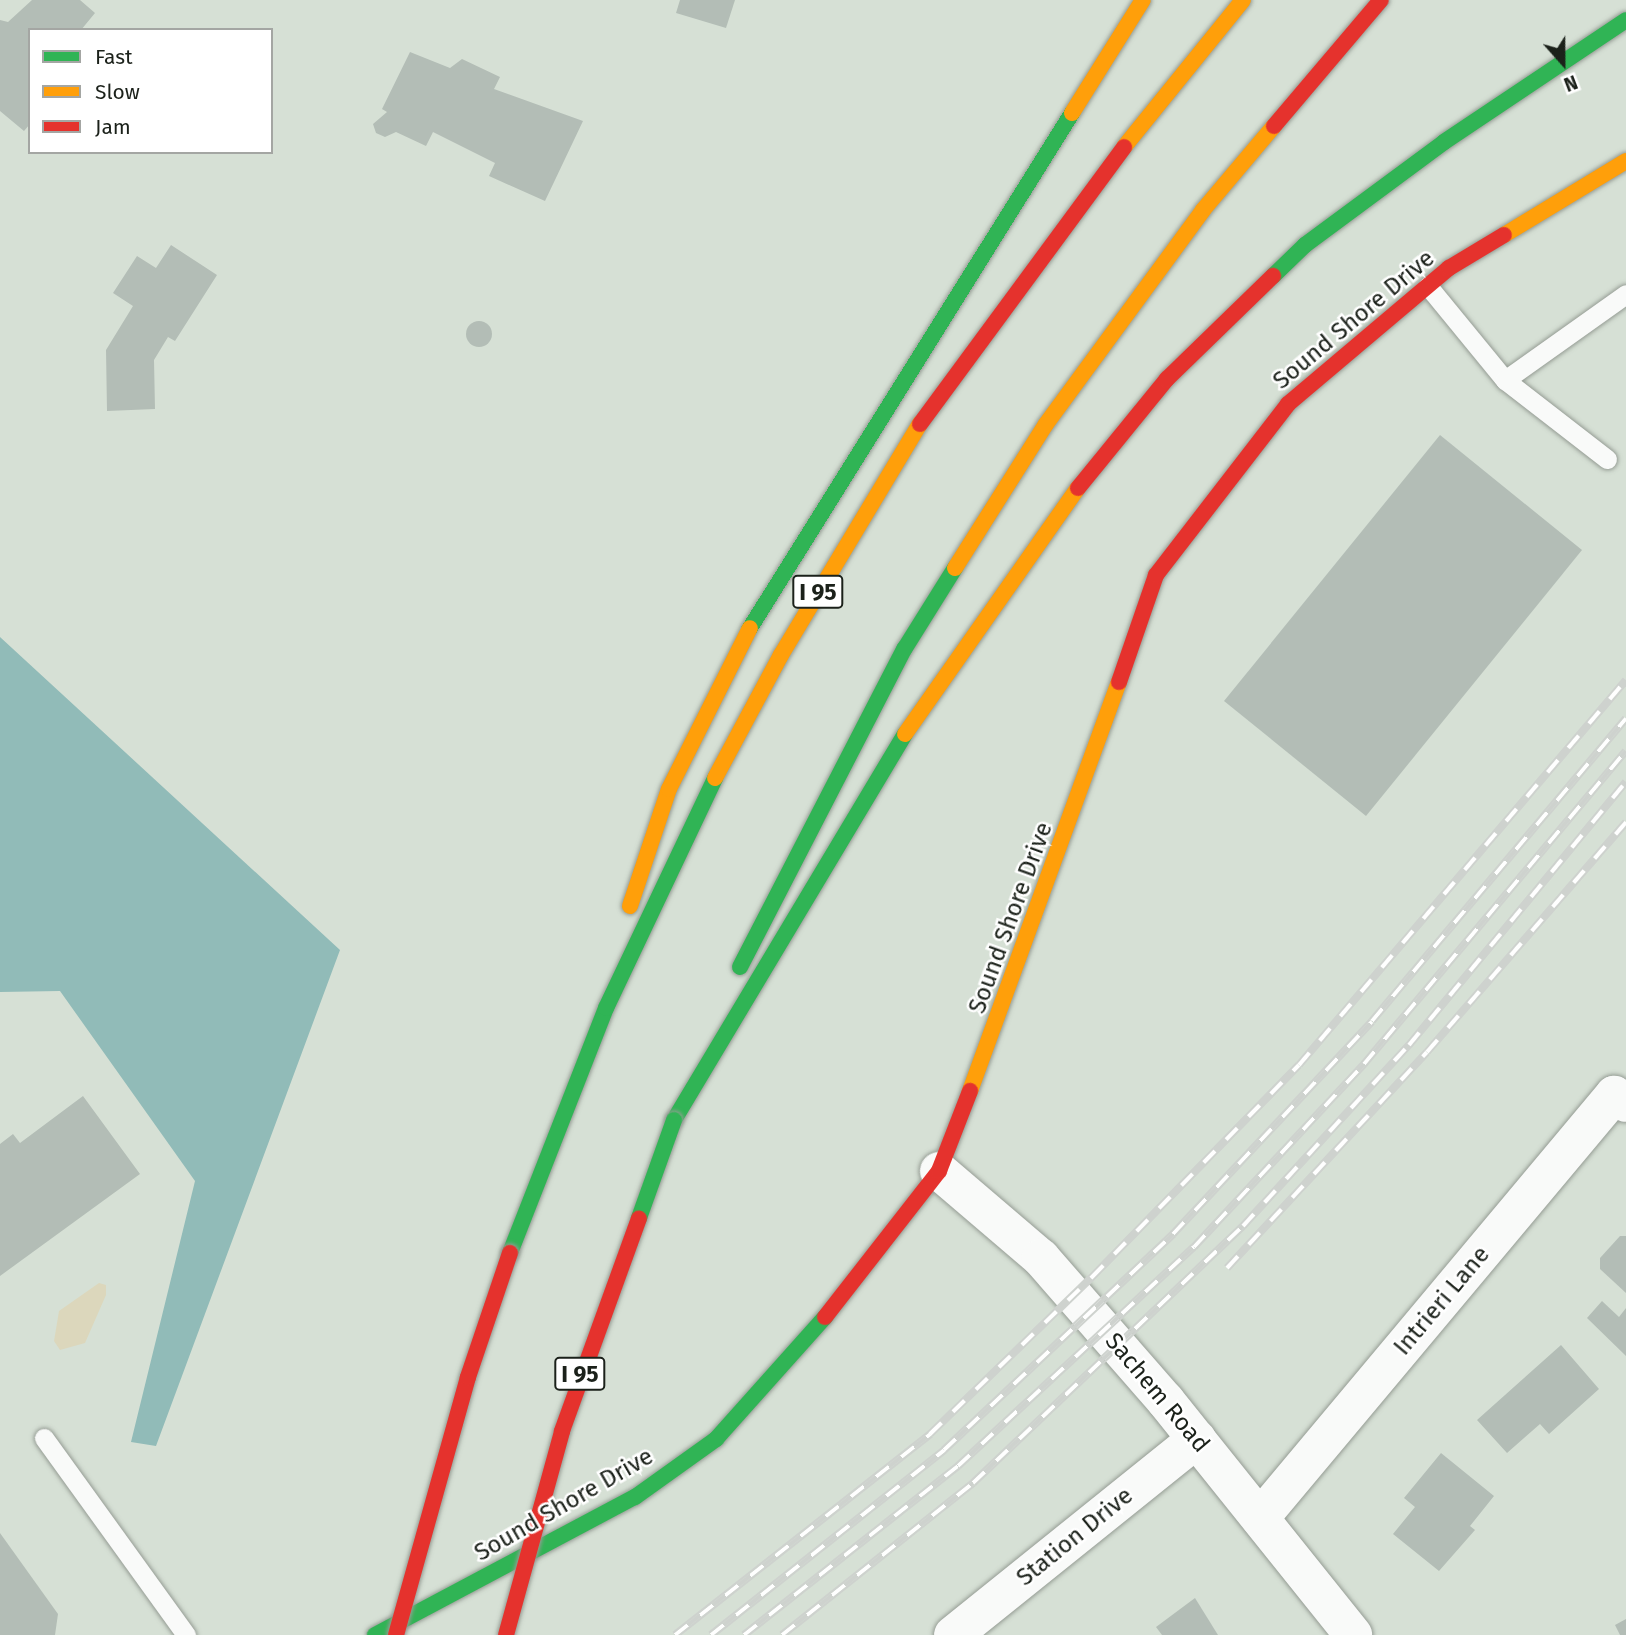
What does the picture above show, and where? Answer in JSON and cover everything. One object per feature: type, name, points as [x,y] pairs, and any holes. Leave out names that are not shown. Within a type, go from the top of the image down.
[{"type":"main road","points":[[556,1131],[669,789],[746,634],[860,444],[1143,0]]},
{"type":"main road","name":"I 95","points":[[396,1635],[442,1466],[510,1253],[606,1008],[718,771],[849,539],[993,318],[1144,118],[1242,0]]},
{"type":"main road","name":"I 95","points":[[506,1635],[566,1418],[674,1120],[728,993],[880,693],[1032,446],[1203,210],[1381,0]]},
{"type":"main road","points":[[674,1120],[926,698],[1042,532],[1157,389],[1235,307],[1305,245],[1444,142],[1626,20]]},
{"type":"main road","name":"Sound Shore Drive","points":[[375,1635],[635,1497],[716,1439],[790,1362],[939,1171],[1038,916],[1156,575],[1288,404],[1428,286],[1626,161]]},
{"type":"street","name":"Intrieri Lane","points":[[1260,1518],[1614,1095],[1626,1103]]},
{"type":"street","name":"Sachem Road","points":[[939,1171],[1041,1258],[1197,1439],[1353,1635]]},
{"type":"street","name":"Station Drive","points":[[953,1635],[1197,1439]]},
{"type":"lane","points":[[1428,286],[1505,380],[1607,459]]},
{"type":"lane","points":[[1505,380],[1626,294]]},
{"type":"lane","points":[[44,1438],[186,1635]]},
{"type":"shaded area","points":[[99,1283],[106,1285],[106,1295],[85,1343],[60,1350],[54,1341],[59,1311]]},
{"type":"water","points":[[0,637],[340,950],[156,1446],[131,1442],[195,1181],[60,991],[0,992]]},
{"type":"building","points":[[32,0],[80,0],[95,13],[83,28],[28,28],[28,126],[24,131],[0,111],[0,20],[8,22]]},
{"type":"building","points":[[680,0],[735,0],[726,28],[676,13]]},
{"type":"building","points":[[410,52],[450,68],[462,59],[500,77],[494,89],[583,121],[545,201],[489,176],[495,163],[433,132],[426,146],[396,132],[385,137],[376,133],[373,124],[387,112],[382,109]]},
{"type":"building","points":[[171,245],[217,275],[175,341],[168,337],[154,360],[155,409],[107,411],[106,350],[133,306],[113,293],[137,256],[156,268]]},
{"type":"building","points":[[479,321],[488,325],[492,334],[488,343],[479,347],[470,343],[466,334],[470,325]]},
{"type":"building","points":[[1440,435],[1582,550],[1366,816],[1224,701]]},
{"type":"building","points":[[83,1096],[140,1174],[0,1276],[0,1144],[13,1134],[20,1143]]},
{"type":"building","points":[[1620,1236],[1626,1236],[1626,1293],[1600,1269],[1600,1258]]},
{"type":"building","points":[[1602,1301],[1619,1317],[1626,1308],[1626,1356],[1587,1318]]},
{"type":"building","points":[[1561,1345],[1599,1389],[1549,1434],[1540,1424],[1507,1453],[1477,1420]]},
{"type":"building","points":[[1441,1453],[1494,1496],[1470,1526],[1475,1530],[1439,1571],[1393,1534],[1415,1507],[1404,1498]]},
{"type":"building","points":[[0,1533],[58,1614],[55,1635],[0,1635]]},
{"type":"building","points":[[1195,1598],[1218,1635],[1162,1635],[1156,1627]]},
{"type":"building","points":[[1626,1619],[1626,1635],[1620,1635],[1615,1625]]},
{"type":"railway","points":[[675,1635],[930,1434],[1092,1277],[1299,1065],[1626,680]]},
{"type":"railway","points":[[711,1635],[944,1450],[1173,1234],[1372,1021],[1626,718]]},
{"type":"railway","points":[[744,1635],[958,1466],[1194,1247],[1364,1064],[1626,751]]},
{"type":"railway","points":[[782,1635],[973,1483],[1243,1226],[1409,1045],[1626,782]]},
{"type":"railway","points":[[1227,1268],[1427,1052],[1626,822]]},
{"type":"traffic: fast","points":[[1273,276],[1305,245],[1444,142],[1626,20]]},
{"type":"traffic: fast","points":[[750,628],[1072,113]]},
{"type":"traffic: fast","points":[[740,967],[905,648],[955,568]]},
{"type":"traffic: fast","points":[[674,1120],[905,734]]},
{"type":"traffic: fast","points":[[510,1253],[606,1008],[715,778]]},
{"type":"traffic: fast","points":[[639,1218],[674,1120]]},
{"type":"traffic: fast","points":[[375,1635],[635,1497],[716,1439],[825,1317]]},
{"type":"traffic: slow","points":[[1072,113],[1143,0]]},
{"type":"traffic: slow","points":[[1124,147],[1243,0]]},
{"type":"traffic: slow","points":[[955,568],[1046,424],[1203,210],[1274,126]]},
{"type":"traffic: slow","points":[[1504,235],[1626,161]]},
{"type":"traffic: slow","points":[[715,778],[781,655],[920,424]]},
{"type":"traffic: slow","points":[[905,734],[1078,488]]},
{"type":"traffic: slow","points":[[630,906],[669,789],[750,628]]},
{"type":"traffic: slow","points":[[970,1091],[1119,682]]},
{"type":"traffic: jam","points":[[1274,126],[1381,0]]},
{"type":"traffic: jam","points":[[920,424],[1124,147]]},
{"type":"traffic: jam","points":[[1119,682],[1156,575],[1288,404],[1449,268],[1504,235]]},
{"type":"traffic: jam","points":[[1078,488],[1167,379],[1273,276]]},
{"type":"traffic: jam","points":[[825,1317],[939,1171],[970,1091]]},
{"type":"traffic: jam","points":[[506,1635],[562,1431],[639,1218]]},
{"type":"traffic: jam","points":[[396,1635],[468,1377],[510,1253]]}]
